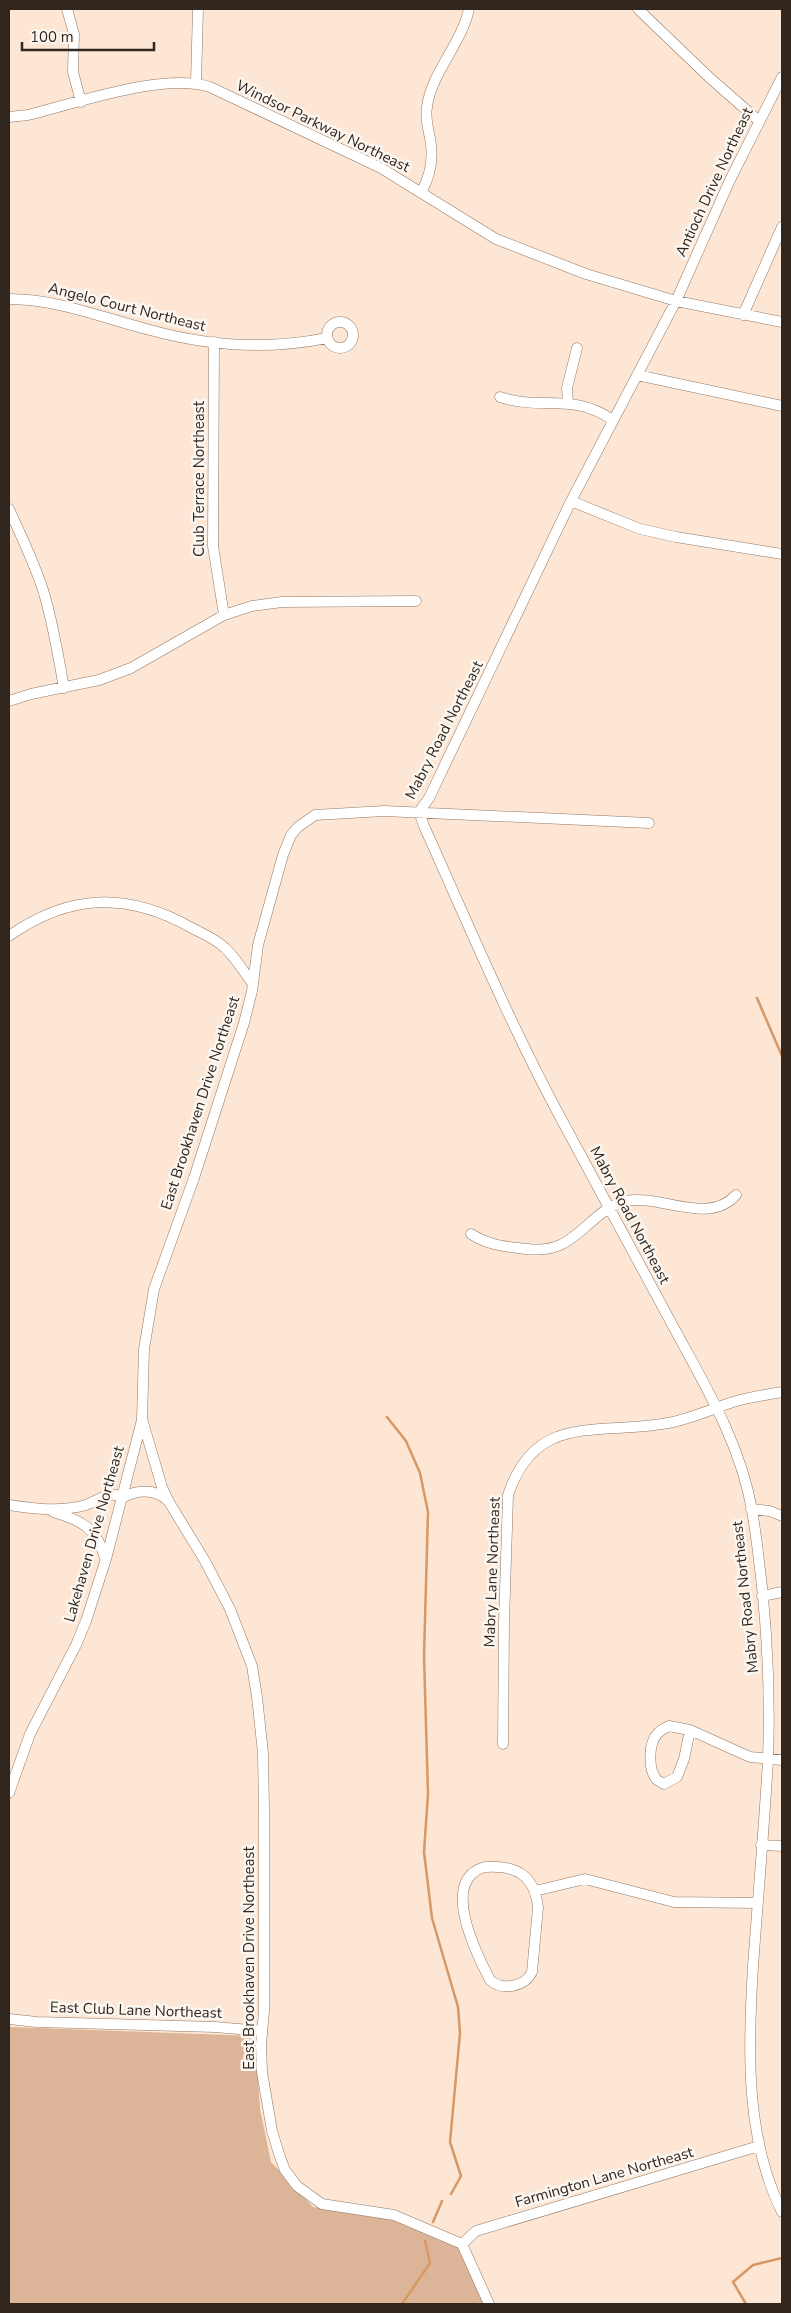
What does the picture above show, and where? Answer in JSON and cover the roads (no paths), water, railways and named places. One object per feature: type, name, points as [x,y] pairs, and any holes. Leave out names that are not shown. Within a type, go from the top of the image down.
[{"type":"street","points":[[68,9],[74,34],[73,72],[81,102]]},
{"type":"street","points":[[196,82],[198,9]]},
{"type":"street","points":[[421,193],[431,171],[432,156],[427,123],[427,107],[434,86],[460,35],[469,9]]},
{"type":"street","points":[[638,9],[711,79],[759,121]]},
{"type":"street","name":"Antioch Drive Northeast","points":[[676,301],[759,121],[782,77]]},
{"type":"street","name":"Windsor Parkway Northeast","points":[[9,117],[28,115],[162,83],[196,82],[381,168],[496,239],[586,274],[676,301],[782,322]]},
{"type":"street","points":[[743,315],[782,227]]},
{"type":"street","name":"Angelo Court Northeast","points":[[9,299],[46,301],[186,339],[274,346],[327,338]]},
{"type":"street","name":"Mabry Road Northeast","points":[[676,301],[570,501],[424,812],[435,850],[528,1053],[718,1409],[742,1468],[751,1509],[762,1596],[769,1677],[768,1760],[756,1904],[749,2035],[754,2109],[759,2146],[772,2192],[782,2212]]},
{"type":"street","name":"Club Terrace Northeast","points":[[214,342],[213,546],[224,615]]},
{"type":"street","points":[[568,403],[567,388],[577,348]]},
{"type":"street","points":[[637,375],[782,406]]},
{"type":"street","points":[[500,397],[528,404],[568,403],[585,405],[599,410],[613,420]]},
{"type":"street","points":[[570,501],[640,529],[676,538],[782,554]]},
{"type":"street","points":[[9,509],[43,590],[64,688]]},
{"type":"street","points":[[9,701],[31,694],[99,680],[131,668],[224,615],[252,606],[282,602],[416,601]]},
{"type":"street","name":"East Brookhaven Drive Northeast","points":[[462,2244],[394,2215],[322,2204],[297,2186],[285,2170],[272,2132],[262,2072],[264,2011],[264,1753],[252,1666],[230,1609],[205,1561],[169,1502],[142,1419],[144,1349],[154,1289],[203,1151],[244,1023],[253,984],[258,945],[283,855],[291,835],[298,827],[315,815],[424,812],[649,824]]},
{"type":"street","points":[[9,936],[38,917],[67,906],[104,902],[128,903],[151,908],[170,916],[217,942],[232,955],[253,984]]},
{"type":"street","points":[[471,1234],[493,1246],[545,1249],[561,1245],[610,1208],[623,1202],[645,1200],[679,1207],[712,1209],[729,1203],[736,1196]]},
{"type":"street","name":"Mabry Lane Northeast","points":[[503,1744],[506,1519],[508,1496],[514,1476],[530,1453],[553,1437],[581,1431],[667,1423],[718,1409],[732,1402],[782,1392]]},
{"type":"street","name":"Lakehaven Drive Northeast","points":[[9,1793],[30,1734],[76,1645],[106,1559],[142,1419]]},
{"type":"street","points":[[49,1511],[84,1505],[110,1494],[125,1480]]},
{"type":"street","points":[[110,1494],[118,1495],[122,1498],[129,1494],[150,1492],[162,1496],[169,1502]]},
{"type":"street","points":[[9,1505],[49,1511],[73,1518],[91,1529],[102,1547],[106,1559]]},
{"type":"street","points":[[751,1509],[770,1511],[782,1516]]},
{"type":"street","points":[[762,1596],[782,1592]]},
{"type":"street","points":[[690,1730],[684,1759],[677,1777],[664,1784],[657,1780],[650,1766],[654,1738],[659,1731],[669,1726],[690,1730],[750,1757],[782,1760]]},
{"type":"street","points":[[761,1845],[782,1846]]},
{"type":"street","points":[[492,1866],[509,1868],[527,1878],[535,1891],[538,1908],[532,1972],[528,1979],[519,1984],[504,1987],[498,1985],[492,1982],[487,1974],[465,1916],[462,1893],[464,1881],[478,1868],[492,1866]]},
{"type":"street","points":[[535,1891],[585,1879],[674,1902],[756,1904]]},
{"type":"street","name":"East Club Lane Northeast","points":[[9,2019],[37,2022],[215,2027],[262,2031]]},
{"type":"street","name":"Farmington Lane Northeast","points":[[462,2244],[476,2231],[759,2146]]},
{"type":"street","points":[[462,2244],[489,2304]]},
{"type":"waterway","points":[[757,998],[782,1056]]},
{"type":"waterway","points":[[387,1417],[406,1441],[420,1473],[428,1512],[424,1656],[428,1794],[424,1852],[432,1918],[458,2007],[460,2033],[450,2142],[461,2176],[451,2194]]},
{"type":"waterway","points":[[433,2222],[442,2201]]},
{"type":"waterway","points":[[402,2304],[430,2263],[425,2241]]},
{"type":"waterway","points":[[746,2304],[733,2282],[753,2265],[782,2258]]}]
